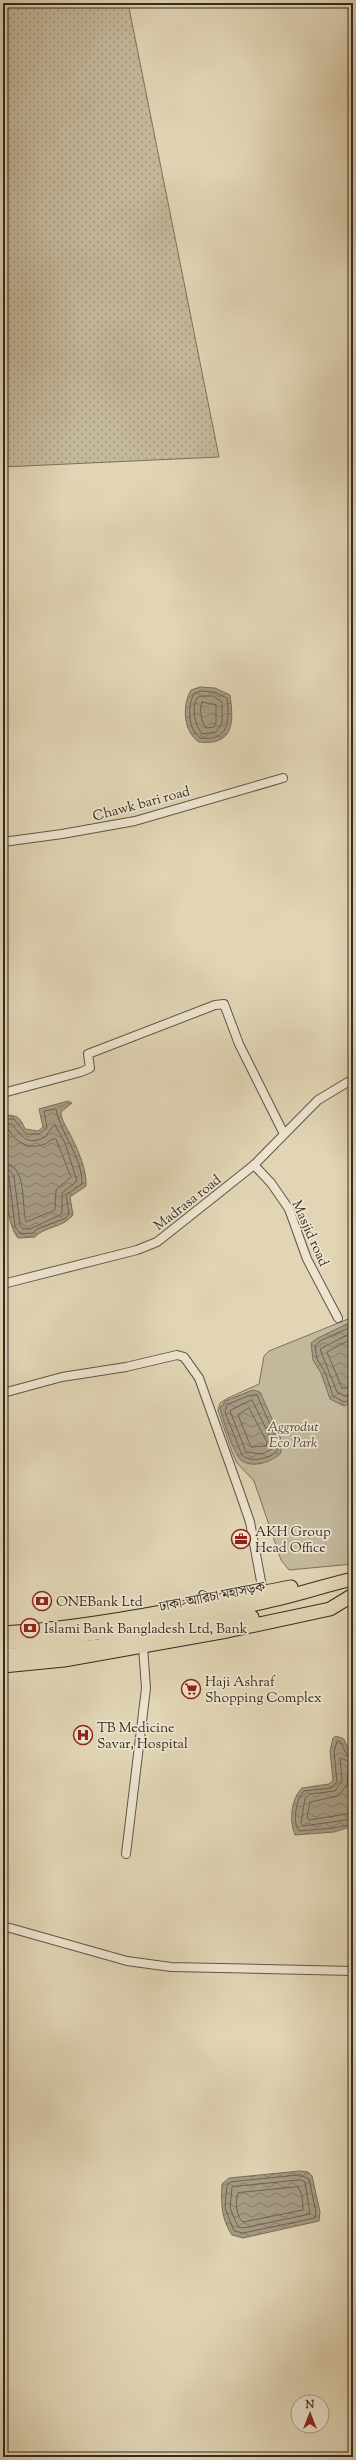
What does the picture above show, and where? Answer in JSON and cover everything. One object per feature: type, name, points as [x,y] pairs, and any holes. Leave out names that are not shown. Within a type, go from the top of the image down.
[{"type":"highway","points":[[3,1633],[44,1630],[102,1622],[309,1584],[351,1580]]},
{"type":"highway","name":"ঢাকা-আরিচা মহাসড়ক","points":[[3,1643],[90,1633],[185,1618],[273,1600],[351,1580]]},
{"type":"highway","points":[[3,1666],[64,1660],[227,1631],[330,1609],[353,1595]]},
{"type":"highway","name":"ঢাকা-আরিচা মহাসড়ক","points":[[3,1656],[99,1646],[250,1618],[353,1595]]},
{"type":"street","name":"Chawk bari road","points":[[3,842],[128,822],[283,778]]},
{"type":"street","points":[[3,1093],[81,1072],[90,1068],[88,1054],[215,1005],[224,1004],[240,1044],[284,1134]]},
{"type":"street","name":"Madrasa road","points":[[3,1284],[136,1250],[157,1242],[254,1165],[318,1100],[353,1079]]},
{"type":"street","name":"Masjid road","points":[[254,1165],[271,1183],[288,1209],[306,1259],[338,1318]]},
{"type":"street","points":[[3,1394],[62,1377],[126,1367],[177,1355],[184,1357],[199,1378],[243,1500],[250,1522],[263,1592]]},
{"type":"street","points":[[126,1854],[146,1688],[143,1647]]},
{"type":"street","points":[[3,1926],[127,1961],[171,1967],[353,1971]]},
{"type":"green space","points":[[3,3],[128,3],[219,457],[3,467]]},
{"type":"green space","name":"Aggrodut Eco Park","points":[[353,1317],[353,1564],[289,1570],[281,1560],[254,1481],[237,1463],[232,1452],[218,1410],[220,1403],[259,1384],[264,1356],[269,1351]]},
{"type":"water","points":[[200,687],[215,688],[230,695],[232,714],[231,723],[225,736],[219,740],[199,742],[194,738],[187,725],[185,710],[188,696],[191,690]]},
{"type":"water","points":[[68,1101],[72,1103],[61,1112],[61,1115],[82,1162],[86,1186],[70,1197],[73,1215],[64,1223],[43,1231],[35,1237],[18,1238],[12,1228],[8,1214],[3,1161],[3,1115],[17,1117],[25,1129],[38,1131],[43,1127],[39,1109]]},
{"type":"water","points":[[353,1321],[353,1402],[344,1406],[330,1399],[321,1373],[313,1360],[311,1343]]},
{"type":"water","points":[[253,1390],[260,1392],[281,1439],[281,1453],[267,1462],[256,1464],[246,1463],[238,1456],[223,1420],[220,1408],[225,1401]]},
{"type":"water","points":[[336,1736],[344,1739],[353,1761],[353,1826],[334,1832],[295,1835],[292,1823],[292,1810],[295,1798],[302,1788],[329,1784],[333,1780],[330,1751],[333,1738]]},
{"type":"water","points":[[300,2171],[308,2172],[312,2176],[320,2212],[319,2221],[243,2238],[232,2235],[228,2229],[222,2211],[222,2184],[229,2178]]},
{"type":"place","name":"AKH Group Head Office","points":[[241,1539]]},
{"type":"place","name":"ONEBank Ltd","points":[[42,1601]]},
{"type":"place","name":"Islami Bank Bangladesh Ltd, Bank","points":[[30,1628]]},
{"type":"place","name":"Haji Ashraf Shopping Complex","points":[[191,1689]]},
{"type":"place","name":"TB Medicine Savar, Hospital","points":[[83,1735]]}]
